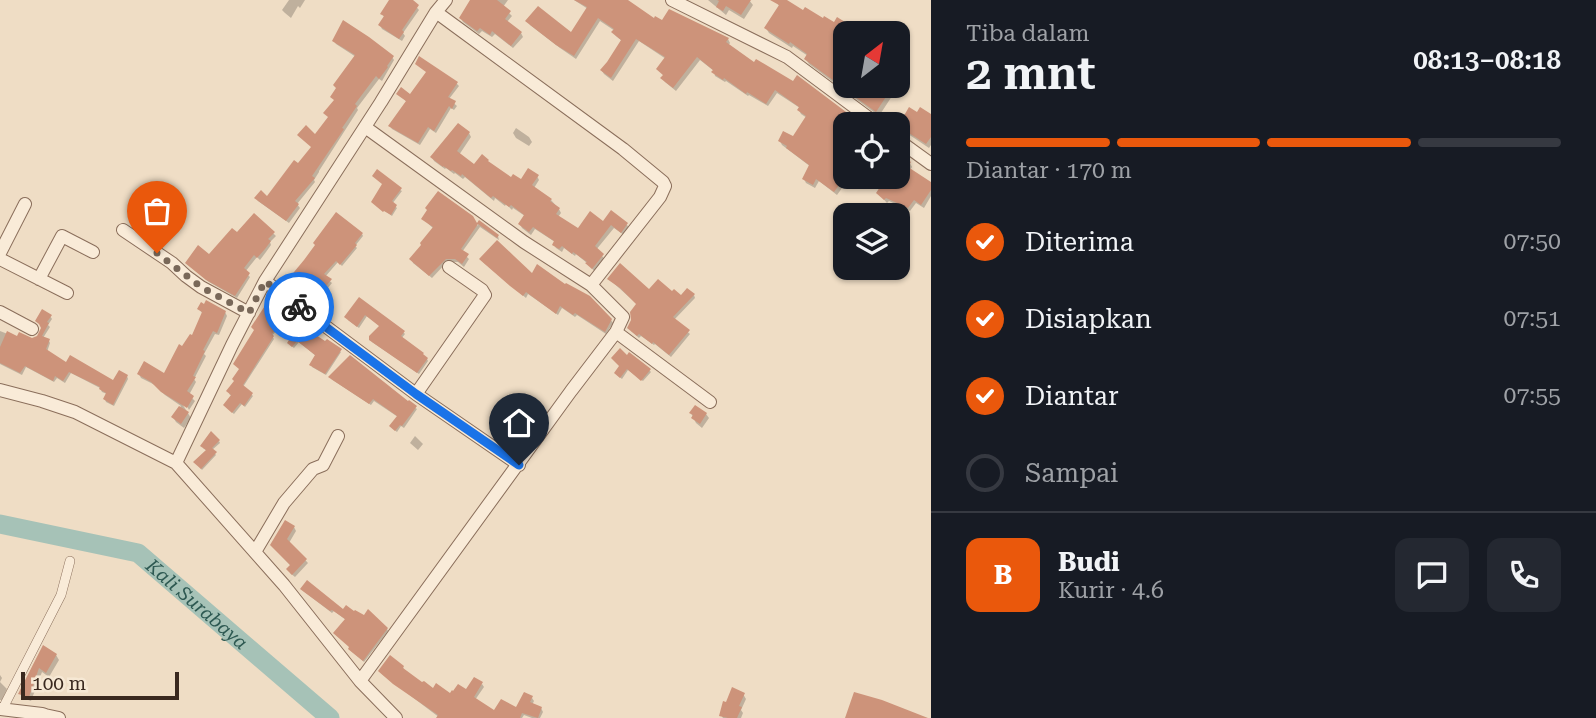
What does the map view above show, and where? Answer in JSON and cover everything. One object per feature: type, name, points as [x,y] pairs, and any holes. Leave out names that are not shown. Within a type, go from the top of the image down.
[{"type":"street","points":[[176,463],[265,281],[446,0]]},
{"type":"street","points":[[672,0],[787,57],[861,112]]},
{"type":"street","points":[[436,12],[623,149],[663,182],[665,186],[660,198],[591,285]]},
{"type":"street","points":[[360,681],[616,332],[623,317],[591,285],[524,242],[365,127]]},
{"type":"street","points":[[910,148],[931,163]]},
{"type":"street","points":[[0,253],[25,204]]},
{"type":"street","points":[[123,230],[172,263],[201,287],[249,313]]},
{"type":"street","points":[[39,279],[62,236],[93,251]]},
{"type":"street","points":[[0,259],[67,293]]},
{"type":"street","points":[[416,394],[485,295],[482,290],[449,267]]},
{"type":"street","points":[[265,281],[416,394],[519,465]]},
{"type":"street","points":[[0,312],[32,328]]},
{"type":"street","points":[[616,332],[710,402]]},
{"type":"street","points":[[0,390],[75,412],[176,463],[284,585],[360,681],[396,718]]},
{"type":"street","points":[[255,552],[284,503],[313,469],[323,465],[338,436]]},
{"type":"street","points":[[59,718],[1,710],[61,595],[70,561]]},
{"type":"building","points":[[389,0],[413,0],[419,5],[399,39],[378,25],[384,16],[380,14]]},
{"type":"building","points":[[470,0],[497,0],[511,11],[505,19],[522,32],[511,46],[492,31],[490,35],[480,28],[477,31],[459,18]]},
{"type":"building","points":[[574,0],[628,0],[654,18],[655,16],[662,20],[669,9],[729,38],[726,42],[754,62],[756,59],[793,81],[797,75],[846,112],[833,112],[833,189],[836,189],[834,192],[816,179],[813,185],[802,179],[809,165],[778,141],[783,131],[793,136],[806,116],[797,110],[799,107],[775,90],[766,104],[711,72],[713,70],[697,57],[673,88],[660,78],[663,75],[656,69],[665,57],[636,39],[611,78],[600,70],[621,40],[611,32],[614,29],[598,18],[574,56],[525,21],[538,6],[571,32],[587,7]]},
{"type":"building","points":[[717,0],[751,0],[741,15],[726,6],[723,11],[716,7],[719,1]]},
{"type":"building","points":[[770,0],[787,0],[803,10],[805,7],[833,21],[833,80],[804,59],[807,54],[764,28],[779,5]]},
{"type":"building","points":[[343,20],[394,56],[379,79],[376,76],[355,104],[357,106],[342,128],[344,129],[312,176],[315,178],[295,201],[299,204],[286,221],[254,198],[261,190],[267,196],[294,160],[298,163],[311,147],[297,135],[306,125],[315,134],[328,117],[323,113],[334,100],[330,97],[336,88],[333,85],[355,55],[332,41]]},
{"type":"building","points":[[419,56],[458,82],[448,97],[456,101],[452,109],[449,106],[434,131],[428,127],[418,143],[388,126],[406,101],[396,94],[401,87],[410,94],[426,72],[415,64]]},
{"type":"building","points":[[857,98],[885,98],[876,112]]},
{"type":"building","points":[[909,107],[917,112],[920,107],[931,114],[931,137],[926,144],[910,134],[910,112],[906,112]]},
{"type":"building","points":[[458,123],[470,132],[457,151],[474,164],[482,154],[511,177],[513,174],[521,179],[528,168],[539,175],[532,185],[560,208],[556,214],[578,228],[590,211],[603,221],[611,210],[628,223],[621,233],[611,225],[595,246],[604,254],[592,269],[573,252],[572,254],[562,246],[559,249],[552,245],[554,241],[533,227],[529,232],[518,224],[524,215],[511,205],[509,207],[493,196],[491,198],[462,174],[461,176],[443,167],[430,157]]},
{"type":"building","points":[[910,168],[931,182],[931,190],[921,205],[914,200],[910,205],[910,203],[897,203],[886,198],[884,200],[876,193],[879,189],[910,189]]},
{"type":"building","points":[[377,169],[402,188],[392,201],[397,205],[391,215],[371,202],[382,184],[372,176]]},
{"type":"building","points":[[438,191],[473,216],[477,223],[479,220],[499,235],[497,238],[478,224],[461,249],[469,254],[462,264],[455,259],[446,259],[429,276],[409,259],[433,227],[421,219],[427,210],[425,208]]},
{"type":"building","points":[[336,212],[363,233],[355,243],[357,245],[340,265],[336,261],[324,274],[332,279],[311,304],[284,284],[315,245],[313,243]]},
{"type":"building","points":[[254,213],[275,232],[268,239],[271,241],[265,249],[257,258],[254,255],[244,268],[250,273],[235,296],[206,280],[185,263],[198,245],[209,254],[232,228],[237,232]]},
{"type":"building","points":[[497,240],[532,273],[537,264],[565,284],[590,296],[612,319],[605,332],[560,306],[556,314],[526,292],[523,296],[510,286],[479,259]]},
{"type":"building","points":[[620,263],[649,289],[658,279],[681,295],[687,288],[695,294],[673,317],[690,330],[669,355],[653,342],[652,344],[639,334],[637,336],[627,328],[631,320],[630,312],[636,304],[607,279]]},
{"type":"building","points":[[359,297],[405,331],[401,336],[428,358],[417,373],[369,340],[369,336],[379,326],[365,315],[357,327],[344,317]]},
{"type":"building","points":[[270,298],[286,309],[275,325],[277,327],[272,334],[274,336],[243,385],[253,393],[244,406],[240,403],[232,413],[223,405],[231,395],[226,391],[239,369],[233,364],[254,330],[251,327]]},
{"type":"building","points":[[206,300],[226,311],[217,333],[213,331],[203,350],[205,351],[193,376],[196,377],[187,391],[194,396],[187,408],[137,374],[144,361],[164,373],[179,344],[182,346],[190,334],[192,335],[202,312],[197,309],[201,302],[204,304]]},
{"type":"building","points":[[42,309],[52,315],[42,336],[50,339],[46,349],[66,362],[70,355],[113,380],[119,370],[128,375],[113,405],[103,399],[106,393],[99,389],[100,387],[69,372],[63,381],[55,376],[53,381],[25,366],[20,373],[0,363],[0,347],[7,331],[17,336],[19,332],[32,338],[37,336],[41,328],[35,321]]},
{"type":"building","points":[[301,322],[325,341],[327,339],[342,349],[325,374],[309,365],[315,355],[297,341],[292,347],[287,343]]},
{"type":"building","points":[[620,348],[651,369],[641,381],[627,369],[620,378],[614,373],[619,366],[611,358]]},
{"type":"building","points":[[350,355],[417,406],[395,431],[389,426],[397,416],[373,399],[369,404],[328,377]]},
{"type":"building","points":[[695,405],[707,413],[700,424],[691,418],[693,415],[689,413]]},
{"type":"building","points":[[179,406],[189,412],[181,424],[171,417]]},
{"type":"building","points":[[211,431],[220,440],[212,448],[217,452],[201,469],[193,462],[206,450],[200,446]]},
{"type":"building","points":[[285,520],[295,526],[287,539],[307,559],[292,575],[286,569],[290,565],[270,545]]},
{"type":"building","points":[[307,580],[343,609],[346,605],[364,615],[368,609],[388,628],[363,661],[333,633],[345,619],[300,589]]},
{"type":"building","points":[[43,645],[57,654],[46,673],[39,668],[29,697],[18,694]]},
{"type":"building","points":[[390,655],[422,682],[433,688],[436,683],[450,693],[458,684],[466,689],[474,677],[483,682],[474,697],[494,710],[501,699],[516,707],[524,692],[533,696],[530,702],[542,707],[538,718],[522,713],[520,718],[436,718],[438,715],[378,671]]},
{"type":"building","points":[[732,687],[745,693],[739,706],[742,707],[737,718],[719,716],[723,701],[726,702]]},
{"type":"building","points":[[854,692],[882,700],[928,718],[845,718]]},
{"type":"waterway","name":"Kali Surabaya","points":[[0,524],[138,553],[330,718]]},
{"type":"way so far","points":[[157,253],[201,287],[249,313],[265,281],[299,307]]},
{"type":"route","points":[[299,307],[416,394],[519,465]]}]
